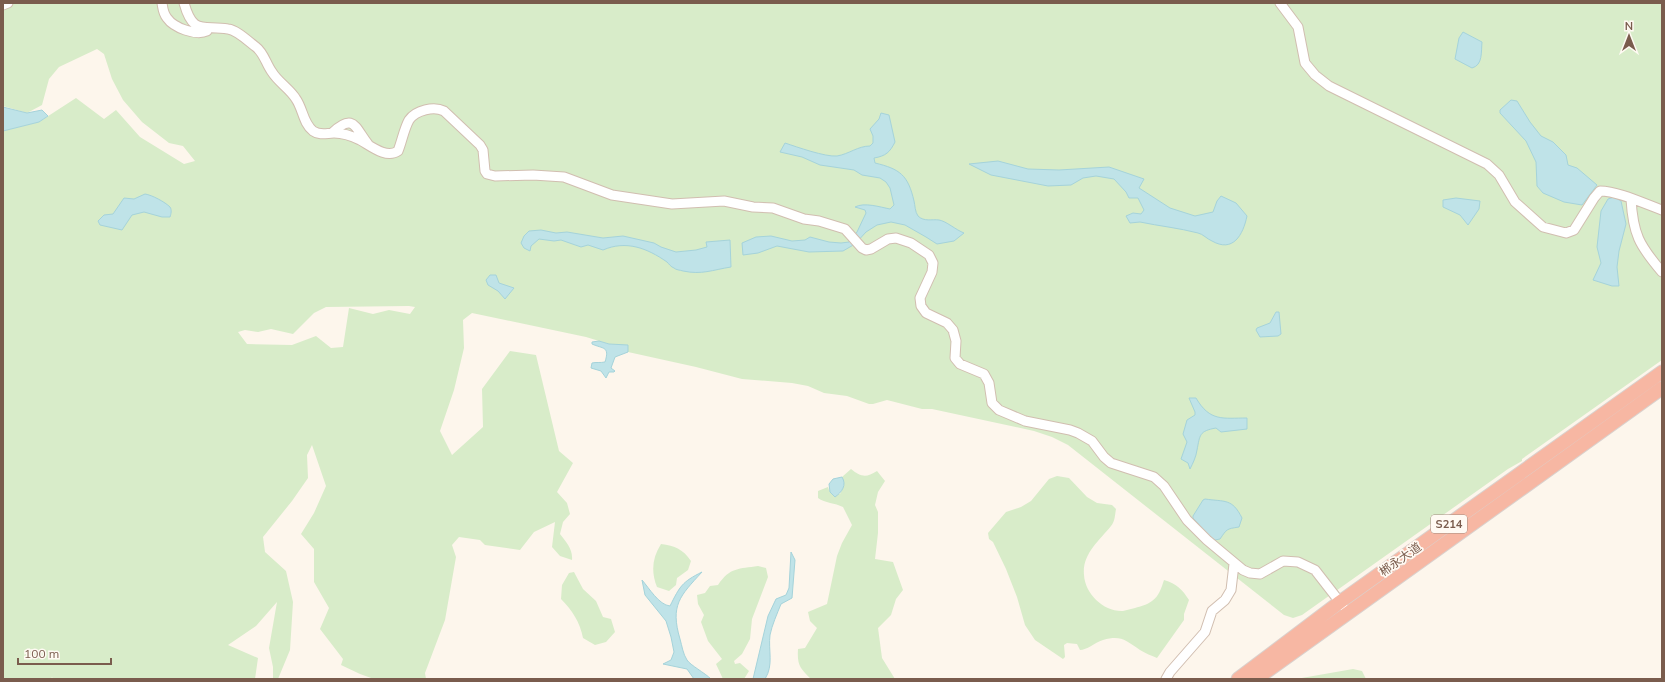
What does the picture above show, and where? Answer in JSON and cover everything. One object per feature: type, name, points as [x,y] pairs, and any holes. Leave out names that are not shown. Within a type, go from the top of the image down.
[{"type":"highway","name":"郴永大道","points":[[1238,679],[1340,602],[1662,372]]},
{"type":"highway","name":"郴永大道","points":[[1256,679],[1662,388]]},
{"type":"street","points":[[3,5],[8,3]]},
{"type":"street","points":[[162,3],[163,13],[170,22],[186,30],[198,33],[210,29]]},
{"type":"street","points":[[184,3],[188,16],[200,27],[210,29],[229,29],[257,48],[261,52],[273,74],[296,99],[304,117],[314,132],[327,135],[332,133],[344,123],[352,123],[357,126],[371,147]]},
{"type":"street","points":[[1280,3],[1298,27],[1306,63],[1315,75],[1329,86],[1352,98],[1487,164],[1499,174],[1515,202],[1543,227],[1566,233],[1574,230],[1600,191],[1631,198],[1662,210]]},
{"type":"street","points":[[332,133],[352,136],[383,152],[395,153],[398,151],[407,125],[414,115],[426,110],[440,109],[480,145],[483,150],[485,170],[491,176],[564,177],[612,195],[672,204],[724,201],[753,207],[772,208],[797,217],[835,225],[845,229],[862,248],[866,250],[871,249],[888,239],[896,238],[912,243],[929,255],[933,263],[932,272],[921,294],[921,306],[926,313],[947,323],[953,330],[955,336],[954,353],[956,361],[960,364],[979,370],[987,378],[990,388],[990,399],[993,406],[1025,421],[1078,433],[1092,441],[1104,457],[1111,463],[1154,477],[1164,486],[1187,520],[1234,564],[1243,570],[1255,574],[1264,572],[1283,561],[1298,562],[1315,570],[1348,612]]},
{"type":"street","points":[[1631,198],[1632,218],[1636,235],[1645,252],[1662,272]]},
{"type":"street","points":[[1166,679],[1194,643],[1205,632],[1212,611],[1225,600],[1231,590],[1234,564]]},
{"type":"green space","points":[[3,3],[1662,3],[1662,360],[1522,459],[1522,461],[1508,469],[1302,615],[1293,618],[1284,615],[1068,445],[1052,437],[1034,431],[932,409],[922,409],[887,400],[869,404],[847,396],[824,393],[808,386],[792,383],[742,379],[628,352],[628,346],[609,344],[586,337],[472,313],[463,320],[464,348],[454,390],[440,431],[452,455],[483,427],[482,389],[510,351],[536,355],[559,451],[573,463],[557,492],[567,503],[570,514],[563,522],[560,534],[570,549],[572,560],[560,556],[552,547],[555,522],[534,532],[520,550],[485,545],[480,540],[459,537],[452,545],[456,557],[445,620],[425,673],[426,679],[374,679],[360,674],[341,665],[343,659],[320,629],[329,608],[314,582],[314,549],[301,534],[314,513],[326,486],[312,445],[307,455],[308,478],[292,501],[263,537],[265,552],[286,571],[293,602],[290,650],[278,679],[273,679],[273,667],[269,648],[277,602],[256,626],[228,645],[258,658],[255,679],[53,679],[52,677],[51,679],[3,679],[3,131],[39,122],[76,98],[104,119],[116,110],[140,137],[184,164],[195,161],[183,146],[169,143],[142,122],[123,100],[112,79],[104,54],[97,49],[59,67],[49,79],[42,105],[27,113],[3,106]],"holes":[[[326,307],[415,307],[410,314],[389,310],[373,314],[349,308],[343,347],[331,348],[316,336],[292,345],[247,344],[238,332],[245,330],[258,332],[271,329],[293,334],[314,313]]]},
{"type":"green space","points":[[851,469],[864,476],[870,475],[877,471],[885,481],[878,492],[875,505],[878,512],[878,533],[875,559],[893,562],[903,590],[896,599],[891,615],[878,628],[882,658],[895,679],[811,679],[800,666],[798,659],[798,649],[805,648],[817,628],[810,621],[808,612],[827,604],[837,556],[852,525],[843,507],[818,498],[818,491],[828,487],[829,490],[840,494],[844,485],[842,477]]},
{"type":"green space","points":[[1057,476],[1069,478],[1087,497],[1097,503],[1112,505],[1116,509],[1112,524],[1088,554],[1084,567],[1085,582],[1092,595],[1097,600],[1103,605],[1116,611],[1123,611],[1142,606],[1156,597],[1164,580],[1179,587],[1189,600],[1184,614],[1184,620],[1157,658],[1142,651],[1123,639],[1114,638],[1103,640],[1080,650],[1077,644],[1067,643],[1064,645],[1065,657],[1063,659],[1035,640],[1025,625],[1017,597],[1006,569],[993,542],[989,539],[988,533],[1006,512],[1021,507],[1031,501],[1049,479]]},
{"type":"green space","points":[[661,544],[678,549],[691,561],[688,570],[677,578],[676,585],[669,591],[657,587],[654,576],[654,560]]},
{"type":"green space","points":[[758,566],[766,568],[768,577],[752,619],[750,639],[742,654],[734,661],[735,664],[740,663],[749,671],[744,679],[723,679],[716,664],[722,659],[708,641],[701,622],[704,615],[698,604],[697,595],[705,593],[710,586],[718,585],[722,579],[735,570]]},
{"type":"green space","points":[[574,572],[583,589],[596,601],[603,617],[611,619],[615,632],[606,642],[595,645],[583,638],[575,617],[569,607],[561,599],[562,585],[569,573]]},
{"type":"green space","points":[[1353,669],[1362,671],[1366,679],[1296,679]]},
{"type":"water","points":[[1463,32],[1482,42],[1480,61],[1472,68],[1455,59],[1459,38]]},
{"type":"water","points":[[1511,100],[1517,101],[1541,136],[1553,142],[1566,155],[1568,165],[1577,168],[1597,185],[1582,205],[1564,202],[1543,193],[1537,186],[1536,162],[1526,141],[1500,113],[1500,110]]},
{"type":"water","points":[[3,107],[27,113],[42,110],[48,116],[39,122],[3,131]]},
{"type":"water","points":[[881,113],[889,115],[895,142],[887,153],[874,158],[875,163],[884,165],[902,174],[912,192],[916,213],[920,218],[925,220],[942,221],[964,233],[954,241],[937,244],[905,225],[891,222],[877,225],[866,232],[855,244],[843,251],[809,252],[777,246],[758,253],[743,255],[742,243],[756,237],[771,236],[792,241],[805,240],[810,237],[829,242],[849,242],[857,232],[866,213],[865,210],[855,207],[867,205],[890,209],[894,205],[890,188],[886,182],[880,178],[862,175],[854,170],[820,165],[802,157],[780,152],[785,143],[832,156],[841,155],[861,147],[870,146],[873,143],[873,136],[870,129],[879,119]]},
{"type":"water","points":[[998,161],[1028,169],[1059,170],[1109,167],[1144,179],[1139,188],[1170,208],[1195,216],[1213,212],[1217,201],[1221,196],[1236,203],[1247,216],[1243,230],[1236,240],[1226,245],[1219,244],[1191,231],[1140,222],[1130,223],[1126,216],[1133,213],[1141,214],[1144,210],[1138,198],[1129,198],[1126,192],[1114,179],[1096,176],[1083,178],[1071,185],[1048,186],[991,175],[969,164]]},
{"type":"water","points":[[145,194],[158,199],[170,207],[170,217],[162,217],[144,212],[132,215],[122,230],[100,225],[98,221],[104,215],[113,214],[124,198],[134,199]]},
{"type":"water","points":[[1614,197],[1621,201],[1626,224],[1619,251],[1617,267],[1619,286],[1612,286],[1593,280],[1601,263],[1597,247],[1601,211],[1608,199]]},
{"type":"water","points":[[1456,198],[1480,201],[1479,209],[1468,225],[1460,215],[1443,207],[1443,200]]},
{"type":"water","points":[[541,230],[556,233],[567,232],[603,238],[623,236],[654,243],[676,252],[696,250],[707,247],[706,242],[730,240],[731,267],[707,272],[683,271],[675,269],[667,262],[644,249],[628,246],[612,247],[603,250],[588,245],[581,247],[561,240],[554,241],[539,239],[531,246],[530,251],[524,248],[521,243],[524,236],[529,231]]},
{"type":"water","points":[[490,275],[496,275],[499,283],[514,288],[505,299],[498,291],[488,285],[486,280]]},
{"type":"water","points":[[1276,312],[1279,312],[1281,334],[1278,336],[1260,337],[1256,330],[1257,328],[1270,323]]},
{"type":"water","points":[[599,341],[609,344],[628,345],[628,352],[615,357],[611,368],[615,371],[609,372],[606,378],[601,371],[591,368],[592,363],[605,362],[606,351],[592,344],[592,342]]},
{"type":"water","points":[[1189,398],[1196,398],[1201,406],[1212,415],[1224,418],[1247,418],[1247,429],[1221,432],[1216,428],[1203,432],[1201,434],[1196,455],[1190,469],[1188,463],[1181,459],[1187,442],[1183,434],[1187,420],[1195,415]]},
{"type":"water","points":[[842,477],[844,486],[840,493],[835,497],[830,492],[829,484],[833,479]]},
{"type":"water","points":[[1205,499],[1227,502],[1235,507],[1242,518],[1239,527],[1227,530],[1220,539],[1215,540],[1211,538],[1193,518]]},
{"type":"water","points":[[791,552],[795,560],[792,598],[781,604],[772,627],[770,635],[770,663],[768,674],[765,679],[753,679],[768,616],[776,599],[786,595],[789,588]]},
{"type":"water","points":[[702,572],[688,588],[679,602],[676,618],[677,627],[686,658],[691,664],[711,679],[694,679],[687,669],[663,664],[671,660],[674,652],[671,637],[666,621],[645,595],[642,580],[662,603],[670,606],[682,585]]}]
